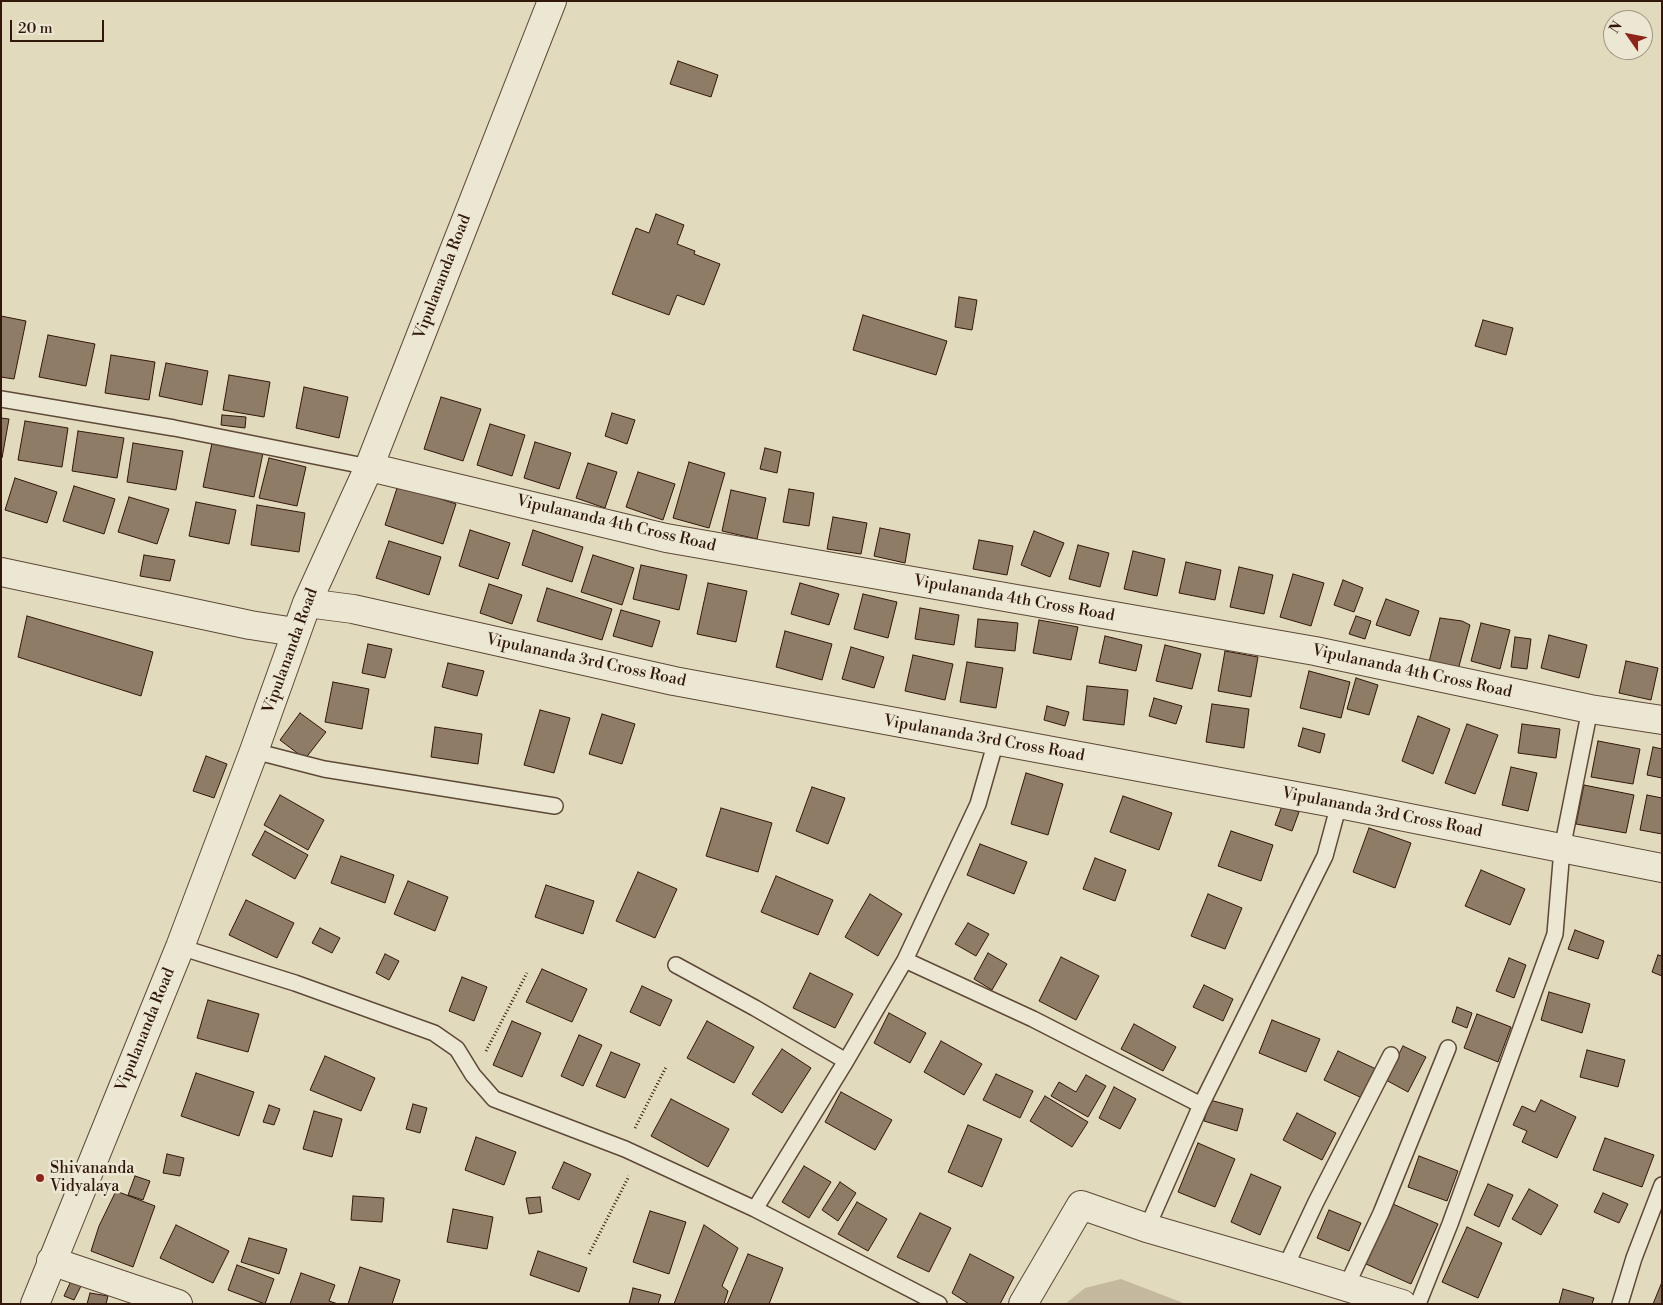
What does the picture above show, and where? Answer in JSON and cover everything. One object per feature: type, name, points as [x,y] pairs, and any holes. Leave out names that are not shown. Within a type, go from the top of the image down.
[{"type":"street","name":"Vipulananda Road","points":[[35,1304],[180,947],[254,751],[295,632],[369,467],[552,1]]},
{"type":"street","name":"Vipulananda 4th Cross Road","points":[[369,467],[666,538],[1315,651],[1590,709],[1662,720]]},
{"type":"street","points":[[1,572],[250,625],[295,632]]},
{"type":"street","name":"Vipulananda 3rd Cross Road","points":[[307,603],[353,609],[674,682],[1339,804],[1662,868]]},
{"type":"street","points":[[1024,1304],[1081,1205],[1147,1228],[1402,1304]]},
{"type":"street","points":[[51,1261],[178,1304]]},
{"type":"lane","points":[[1,399],[174,428],[369,467]]},
{"type":"lane","points":[[1418,1304],[1453,1215],[1555,934],[1562,849],[1590,709]]},
{"type":"lane","points":[[755,1209],[846,1061],[905,960],[978,804],[996,741]]},
{"type":"lane","points":[[254,751],[324,769],[555,806]]},
{"type":"lane","points":[[1147,1228],[1201,1105],[1325,856],[1339,804]]},
{"type":"lane","points":[[180,947],[295,983],[434,1033],[457,1049],[472,1075],[494,1099],[625,1149],[755,1209],[939,1304]]},
{"type":"lane","points":[[905,960],[1033,1019],[1201,1105]]},
{"type":"lane","points":[[676,965],[756,1008],[846,1061]]},
{"type":"lane","points":[[1346,1287],[1381,1214],[1448,1048]]},
{"type":"lane","points":[[1285,1268],[1316,1202],[1391,1055]]},
{"type":"lane","points":[[1620,1304],[1634,1258],[1662,1184]]},
{"type":"path","points":[[472,1075],[527,973]]},
{"type":"path","points":[[625,1149],[666,1067]]},
{"type":"path","points":[[589,1254],[640,1156]]},
{"type":"shaded area","points":[[1121,1279],[1186,1304],[1065,1304],[1085,1288]]},
{"type":"building","points":[[678,61],[718,75],[711,97],[670,84]]},
{"type":"building","points":[[656,214],[684,225],[677,244],[695,251],[694,254],[720,264],[704,305],[677,295],[669,315],[612,294],[636,228],[649,233]]},
{"type":"building","points":[[959,297],[977,300],[972,330],[955,327]]},
{"type":"building","points":[[863,315],[947,341],[936,375],[853,350]]},
{"type":"building","points":[[1,316],[26,321],[14,379],[1,377]]},
{"type":"building","points":[[1483,320],[1513,328],[1506,355],[1475,346]]},
{"type":"building","points":[[48,335],[95,344],[86,386],[39,377]]},
{"type":"building","points":[[111,355],[155,362],[149,400],[105,393]]},
{"type":"building","points":[[166,363],[208,371],[202,405],[159,396]]},
{"type":"building","points":[[229,375],[270,382],[264,417],[223,410]]},
{"type":"building","points":[[304,387],[348,397],[339,438],[296,428]]},
{"type":"building","points":[[441,397],[481,409],[463,461],[424,449]]},
{"type":"building","points":[[612,413],[635,420],[627,444],[605,436]]},
{"type":"building","points":[[222,415],[246,417],[245,428],[221,425]]},
{"type":"building","points":[[1,418],[9,419],[2,458],[1,458]]},
{"type":"building","points":[[25,421],[68,428],[62,467],[18,460]]},
{"type":"building","points":[[490,424],[525,435],[512,476],[477,465]]},
{"type":"building","points":[[78,431],[124,438],[117,478],[72,471]]},
{"type":"building","points":[[535,442],[571,453],[559,489],[524,478]]},
{"type":"building","points":[[133,443],[183,451],[176,490],[127,482]]},
{"type":"building","points":[[212,443],[263,453],[254,497],[203,487]]},
{"type":"building","points":[[765,448],[781,452],[777,473],[760,469]]},
{"type":"building","points":[[269,458],[306,467],[297,506],[259,498]]},
{"type":"building","points":[[689,462],[725,473],[709,528],[673,518]]},
{"type":"building","points":[[588,463],[617,472],[605,508],[576,498]]},
{"type":"building","points":[[638,472],[675,484],[663,520],[626,507]]},
{"type":"building","points":[[15,478],[57,492],[47,523],[5,510]]},
{"type":"building","points":[[398,485],[456,504],[443,544],[385,525]]},
{"type":"building","points":[[74,486],[115,499],[104,534],[63,521]]},
{"type":"building","points":[[789,489],[814,493],[809,526],[783,522]]},
{"type":"building","points":[[731,490],[766,498],[757,539],[722,531]]},
{"type":"building","points":[[129,497],[169,509],[157,544],[118,532]]},
{"type":"building","points":[[196,502],[236,510],[229,544],[189,536]]},
{"type":"building","points":[[257,505],[305,513],[299,552],[251,545]]},
{"type":"building","points":[[833,517],[867,523],[861,554],[827,549]]},
{"type":"building","points":[[880,528],[910,534],[905,563],[874,556]]},
{"type":"building","points":[[470,530],[510,543],[498,579],[459,566]]},
{"type":"building","points":[[533,530],[583,547],[572,582],[522,565]]},
{"type":"building","points":[[1034,531],[1064,543],[1050,577],[1021,565]]},
{"type":"building","points":[[979,540],[1013,546],[1007,575],[973,569]]},
{"type":"building","points":[[389,541],[441,557],[429,595],[376,578]]},
{"type":"building","points":[[1078,545],[1109,553],[1100,587],[1069,579]]},
{"type":"building","points":[[1133,551],[1165,559],[1157,596],[1124,589]]},
{"type":"building","points":[[144,555],[175,560],[170,581],[140,576]]},
{"type":"building","points":[[593,555],[634,568],[622,605],[581,592]]},
{"type":"building","points":[[1186,562],[1221,570],[1215,600],[1179,593]]},
{"type":"building","points":[[641,565],[687,575],[679,610],[633,599]]},
{"type":"building","points":[[1239,567],[1273,575],[1264,614],[1230,607]]},
{"type":"building","points":[[1293,574],[1324,583],[1311,626],[1280,617]]},
{"type":"building","points":[[1343,580],[1363,588],[1354,612],[1334,605]]},
{"type":"building","points":[[708,583],[747,591],[736,642],[697,634]]},
{"type":"building","points":[[800,583],[839,594],[829,625],[791,614]]},
{"type":"building","points":[[489,584],[522,595],[512,624],[480,613]]},
{"type":"building","points":[[547,588],[612,609],[602,640],[537,621]]},
{"type":"building","points":[[863,594],[897,602],[888,638],[854,629]]},
{"type":"building","points":[[1386,599],[1419,611],[1410,636],[1376,625]]},
{"type":"building","points":[[920,608],[959,615],[954,645],[915,639]]},
{"type":"building","points":[[621,610],[660,621],[652,647],[613,636]]},
{"type":"building","points":[[27,616],[153,652],[141,696],[18,657]]},
{"type":"building","points":[[1356,616],[1371,621],[1365,639],[1349,634]]},
{"type":"building","points":[[1440,618],[1462,621],[1470,625],[1458,670],[1429,662]]},
{"type":"building","points":[[978,619],[1018,623],[1015,651],[975,647]]},
{"type":"building","points":[[1039,620],[1078,627],[1071,660],[1033,653]]},
{"type":"building","points":[[1481,623],[1510,630],[1500,669],[1471,661]]},
{"type":"building","points":[[785,631],[832,644],[822,680],[776,667]]},
{"type":"building","points":[[1549,635],[1587,645],[1579,678],[1541,668]]},
{"type":"building","points":[[1105,636],[1142,645],[1136,671],[1099,663]]},
{"type":"building","points":[[1515,637],[1531,639],[1527,669],[1511,667]]},
{"type":"building","points":[[368,644],[392,649],[385,678],[362,673]]},
{"type":"building","points":[[1165,645],[1201,654],[1192,689],[1156,681]]},
{"type":"building","points":[[851,647],[884,657],[874,688],[842,679]]},
{"type":"building","points":[[1225,651],[1258,657],[1251,697],[1218,691]]},
{"type":"building","points":[[913,655],[953,664],[945,700],[905,691]]},
{"type":"building","points":[[1626,661],[1658,668],[1651,700],[1619,693]]},
{"type":"building","points":[[967,662],[1003,668],[996,708],[960,702]]},
{"type":"building","points":[[448,663],[484,671],[477,696],[442,687]]},
{"type":"building","points":[[1309,671],[1350,682],[1341,718],[1300,708]]},
{"type":"building","points":[[1356,678],[1378,685],[1369,715],[1347,709]]},
{"type":"building","points":[[333,682],[369,689],[362,729],[325,722]]},
{"type":"building","points":[[1087,686],[1128,690],[1124,725],[1083,720]]},
{"type":"building","points":[[1154,698],[1182,706],[1176,724],[1149,716]]},
{"type":"building","points":[[1212,704],[1249,709],[1244,748],[1206,742]]},
{"type":"building","points":[[1047,706],[1069,712],[1065,726],[1044,720]]},
{"type":"building","points":[[540,710],[570,718],[554,773],[524,765]]},
{"type":"building","points":[[300,713],[326,732],[305,759],[280,740]]},
{"type":"building","points":[[602,714],[635,724],[622,764],[589,754]]},
{"type":"building","points":[[1418,716],[1450,729],[1433,774],[1402,761]]},
{"type":"building","points":[[1467,724],[1498,735],[1475,794],[1445,783]]},
{"type":"building","points":[[1522,724],[1560,729],[1556,758],[1518,753]]},
{"type":"building","points":[[435,727],[482,734],[478,764],[431,757]]},
{"type":"building","points":[[1303,728],[1325,734],[1320,753],[1298,746]]},
{"type":"building","points":[[1598,741],[1640,749],[1633,784],[1591,777]]},
{"type":"building","points":[[1653,747],[1662,749],[1662,778],[1647,775]]},
{"type":"building","points":[[206,756],[227,764],[214,798],[193,791]]},
{"type":"building","points":[[1511,767],[1537,773],[1528,811],[1502,805]]},
{"type":"building","points":[[1026,773],[1063,784],[1048,835],[1011,824]]},
{"type":"building","points":[[1584,785],[1634,795],[1626,833],[1576,824]]},
{"type":"building","points":[[812,787],[845,798],[828,844],[796,831]]},
{"type":"building","points":[[280,795],[324,820],[308,850],[264,825]]},
{"type":"building","points":[[1647,795],[1662,798],[1662,834],[1640,830]]},
{"type":"building","points":[[1123,796],[1172,813],[1159,850],[1110,832]]},
{"type":"building","points":[[1282,806],[1299,812],[1292,831],[1275,825]]},
{"type":"building","points":[[721,808],[772,823],[758,872],[706,856]]},
{"type":"building","points":[[1369,828],[1411,843],[1395,888],[1353,872]]},
{"type":"building","points":[[265,831],[308,855],[295,879],[252,855]]},
{"type":"building","points":[[1231,831],[1273,845],[1261,881],[1218,866]]},
{"type":"building","points":[[980,844],[1027,862],[1014,894],[967,875]]},
{"type":"building","points":[[341,856],[394,875],[385,903],[331,883]]},
{"type":"building","points":[[1095,858],[1126,870],[1115,901],[1083,889]]},
{"type":"building","points":[[1481,870],[1525,889],[1510,925],[1465,906]]},
{"type":"building","points":[[638,872],[677,889],[655,938],[616,921]]},
{"type":"building","points":[[776,876],[833,900],[818,935],[761,912]]},
{"type":"building","points":[[408,881],[448,897],[435,931],[394,914]]},
{"type":"building","points":[[546,885],[594,901],[583,934],[535,917]]},
{"type":"building","points":[[870,894],[902,914],[878,956],[845,937]]},
{"type":"building","points":[[1208,894],[1242,908],[1225,949],[1191,936]]},
{"type":"building","points":[[246,900],[294,923],[277,958],[229,935]]},
{"type":"building","points":[[968,923],[989,934],[976,956],[955,944]]},
{"type":"building","points":[[320,928],[340,938],[332,953],[312,943]]},
{"type":"building","points":[[1575,930],[1604,941],[1598,959],[1568,949]]},
{"type":"building","points":[[988,953],[1007,964],[992,990],[974,979]]},
{"type":"building","points":[[385,954],[399,961],[389,980],[376,973]]},
{"type":"building","points":[[1658,955],[1662,956],[1662,976],[1652,972]]},
{"type":"building","points":[[1061,957],[1099,976],[1076,1020],[1039,1001]]},
{"type":"building","points":[[1509,958],[1526,965],[1514,998],[1496,991]]},
{"type":"building","points":[[542,969],[587,989],[572,1022],[526,1002]]},
{"type":"building","points":[[810,973],[853,994],[835,1028],[793,1008]]},
{"type":"building","points":[[462,977],[487,987],[474,1021],[449,1011]]},
{"type":"building","points":[[1204,985],[1233,999],[1223,1021],[1193,1007]]},
{"type":"building","points":[[642,986],[672,1000],[660,1026],[630,1012]]},
{"type":"building","points":[[1549,992],[1590,1004],[1582,1033],[1541,1020]]},
{"type":"building","points":[[208,1000],[259,1014],[248,1052],[197,1038]]},
{"type":"building","points":[[1457,1007],[1472,1013],[1467,1028],[1452,1022]]},
{"type":"building","points":[[889,1013],[926,1033],[910,1063],[874,1043]]},
{"type":"building","points":[[1477,1014],[1511,1027],[1498,1062],[1464,1048]]},
{"type":"building","points":[[1272,1020],[1320,1039],[1306,1072],[1259,1053]]},
{"type":"building","points":[[512,1021],[541,1033],[522,1077],[493,1065]]},
{"type":"building","points":[[707,1021],[754,1047],[734,1083],[687,1058]]},
{"type":"building","points":[[1134,1024],[1176,1047],[1163,1071],[1121,1049]]},
{"type":"building","points":[[579,1035],[602,1045],[583,1086],[561,1076]]},
{"type":"building","points":[[941,1041],[982,1064],[964,1095],[924,1072]]},
{"type":"building","points":[[1403,1046],[1426,1057],[1408,1092],[1386,1080]]},
{"type":"building","points":[[782,1049],[811,1068],[782,1113],[752,1094]]},
{"type":"building","points":[[1587,1050],[1625,1060],[1618,1087],[1580,1077]]},
{"type":"building","points":[[1338,1051],[1376,1069],[1362,1098],[1324,1080]]},
{"type":"building","points":[[611,1052],[640,1064],[625,1098],[596,1086]]},
{"type":"building","points":[[325,1056],[375,1078],[361,1111],[310,1090]]},
{"type":"building","points":[[196,1073],[254,1092],[239,1136],[181,1116]]},
{"type":"building","points":[[996,1074],[1033,1091],[1020,1118],[983,1100]]},
{"type":"building","points":[[1086,1075],[1106,1086],[1088,1117],[1051,1096],[1059,1082],[1076,1092]]},
{"type":"building","points":[[1114,1087],[1136,1099],[1120,1129],[1099,1118]]},
{"type":"building","points":[[841,1092],[892,1120],[875,1150],[825,1122]]},
{"type":"building","points":[[1045,1096],[1088,1122],[1072,1147],[1030,1121]]},
{"type":"building","points":[[671,1099],[729,1129],[708,1167],[651,1136]]},
{"type":"building","points":[[1210,1100],[1243,1109],[1237,1131],[1204,1121]]},
{"type":"building","points":[[1541,1100],[1576,1117],[1557,1158],[1522,1142],[1527,1131],[1513,1125],[1522,1106],[1535,1112]]},
{"type":"building","points":[[413,1104],[427,1108],[420,1133],[406,1129]]},
{"type":"building","points":[[269,1105],[280,1109],[274,1125],[263,1122]]},
{"type":"building","points":[[314,1111],[342,1119],[332,1157],[303,1149]]},
{"type":"building","points":[[1297,1113],[1336,1133],[1322,1160],[1283,1140]]},
{"type":"building","points":[[968,1125],[1002,1139],[982,1187],[948,1172]]},
{"type":"building","points":[[476,1137],[516,1152],[504,1185],[465,1170]]},
{"type":"building","points":[[1605,1138],[1654,1155],[1642,1187],[1593,1170]]},
{"type":"building","points":[[1198,1143],[1235,1159],[1215,1207],[1178,1192]]},
{"type":"building","points":[[167,1154],[184,1158],[180,1176],[163,1173]]},
{"type":"building","points":[[1419,1156],[1458,1171],[1447,1201],[1408,1187]]},
{"type":"building","points":[[564,1162],[591,1174],[579,1200],[552,1188]]},
{"type":"building","points":[[804,1166],[831,1182],[809,1218],[782,1202]]},
{"type":"building","points":[[1251,1174],[1281,1187],[1260,1235],[1231,1222]]},
{"type":"building","points":[[135,1176],[150,1181],[143,1200],[128,1195]]},
{"type":"building","points":[[840,1182],[856,1193],[838,1221],[822,1210]]},
{"type":"building","points":[[1488,1184],[1513,1195],[1499,1227],[1474,1215]]},
{"type":"building","points":[[1529,1189],[1558,1205],[1541,1235],[1512,1219]]},
{"type":"building","points":[[116,1191],[155,1206],[133,1267],[91,1251],[99,1226]]},
{"type":"building","points":[[1603,1193],[1628,1204],[1619,1223],[1594,1212]]},
{"type":"building","points":[[353,1196],[384,1198],[382,1222],[351,1220]]},
{"type":"building","points":[[540,1197],[542,1212],[529,1214],[526,1198]]},
{"type":"building","points":[[857,1202],[887,1219],[868,1251],[838,1234]]},
{"type":"building","points":[[1393,1204],[1438,1224],[1411,1284],[1366,1264]]},
{"type":"building","points":[[453,1209],[493,1217],[487,1249],[447,1242]]},
{"type":"building","points":[[1329,1210],[1361,1223],[1349,1251],[1317,1238]]},
{"type":"building","points":[[650,1211],[686,1222],[669,1274],[633,1262]]},
{"type":"building","points":[[920,1213],[951,1228],[929,1272],[897,1257]]},
{"type":"building","points":[[176,1225],[229,1251],[213,1283],[160,1258]]},
{"type":"building","points":[[704,1225],[738,1248],[722,1286],[728,1291],[724,1304],[674,1304]]},
{"type":"building","points":[[1467,1227],[1502,1243],[1478,1298],[1442,1282]]},
{"type":"building","points":[[249,1238],[287,1249],[279,1274],[241,1262]]},
{"type":"building","points":[[538,1251],[587,1268],[579,1292],[530,1275]]},
{"type":"building","points":[[748,1254],[783,1268],[769,1304],[727,1304]]},
{"type":"building","points":[[970,1254],[1014,1277],[1000,1304],[969,1304],[952,1293]]},
{"type":"building","points":[[237,1265],[274,1279],[265,1304],[228,1290]]},
{"type":"building","points":[[360,1267],[400,1280],[392,1304],[348,1304]]},
{"type":"building","points":[[301,1273],[335,1285],[329,1301],[338,1304],[290,1304]]},
{"type":"building","points":[[71,1281],[81,1286],[74,1300],[64,1296]]},
{"type":"building","points":[[1662,1282],[1662,1304],[1653,1304]]},
{"type":"building","points":[[633,1288],[661,1295],[658,1304],[629,1304]]},
{"type":"building","points":[[1563,1289],[1594,1298],[1592,1304],[1559,1304]]},
{"type":"building","points":[[90,1293],[108,1296],[106,1304],[87,1304]]},
{"type":"place","name":"Shivananda Vidyalaya","points":[[40,1178]]}]
